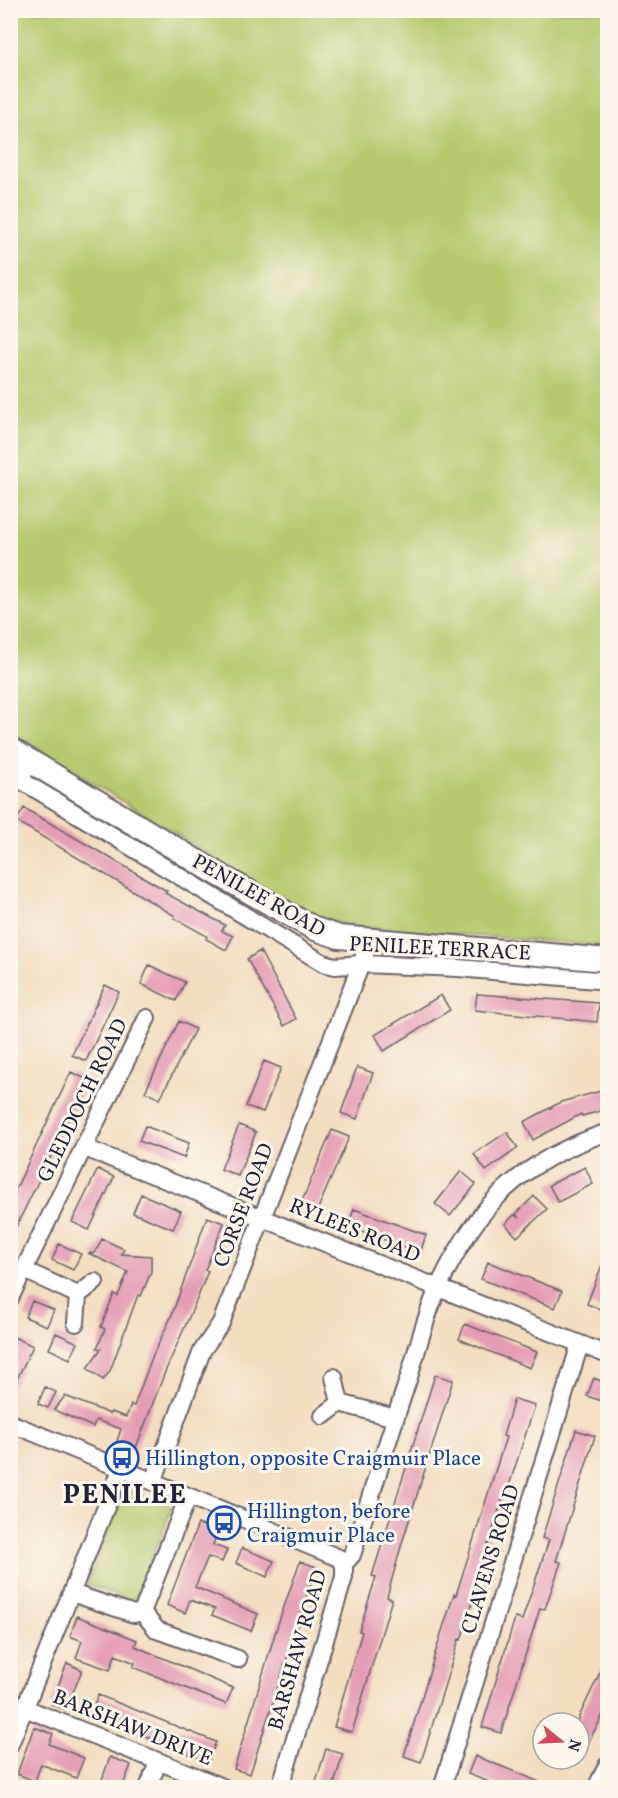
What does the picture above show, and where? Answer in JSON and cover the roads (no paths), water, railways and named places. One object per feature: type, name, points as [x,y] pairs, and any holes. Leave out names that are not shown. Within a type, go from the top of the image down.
[{"type":"street","name":"PENILEE ROAD","points":[[19,753],[223,878],[315,929],[339,937],[370,941],[608,960]]},
{"type":"street","name":"PENILEE TERRACE","points":[[19,753],[22,781],[323,963],[335,966],[362,964],[458,968],[608,981]]},
{"type":"street","name":"CORSE ROAD","points":[[153,1482],[202,1352],[221,1323],[370,941]]},
{"type":"street","name":"GLEDDOCH ROAD","points":[[10,1298],[147,1018]]},
{"type":"street","name":"BARSHAW ROAD","points":[[280,1788],[344,1577],[344,1564],[352,1555],[438,1288],[470,1228],[496,1197],[528,1169],[580,1142],[608,1132]]},
{"type":"street","name":"RYLEES ROAD","points":[[85,1148],[608,1355]]},
{"type":"street","points":[[24,1270],[78,1295]]},
{"type":"street","points":[[76,1323],[78,1295],[95,1282]]},
{"type":"street","name":"CLAVENS ROAD","points":[[442,1788],[580,1344]]},
{"type":"street","points":[[334,1377],[340,1403]]},
{"type":"street","points":[[340,1403],[395,1418]]},
{"type":"street","points":[[323,1416],[340,1403]]},
{"type":"street","points":[[10,1423],[339,1558],[344,1564]]},
{"type":"street","points":[[10,1744],[121,1470]]},
{"type":"street","points":[[142,1612],[188,1497]]},
{"type":"street","points":[[72,1593],[134,1614],[142,1612]]},
{"type":"street","points":[[142,1612],[157,1630],[238,1659]]},
{"type":"street","name":"BARSHAW DRIVE","points":[[25,1708],[225,1788]]},
{"type":"street","points":[[148,1788],[158,1762]]},
{"type":"street","points":[[596,1788],[608,1764]]},
{"type":"place","name":"Hillington, opposite Craigmuir Place","points":[[122,1458]]},
{"type":"place","name":"Hillington, before Craigmuir Place","points":[[224,1523]]},
{"type":"district","name":"PENILEE","points":[[125,1494]]}]
